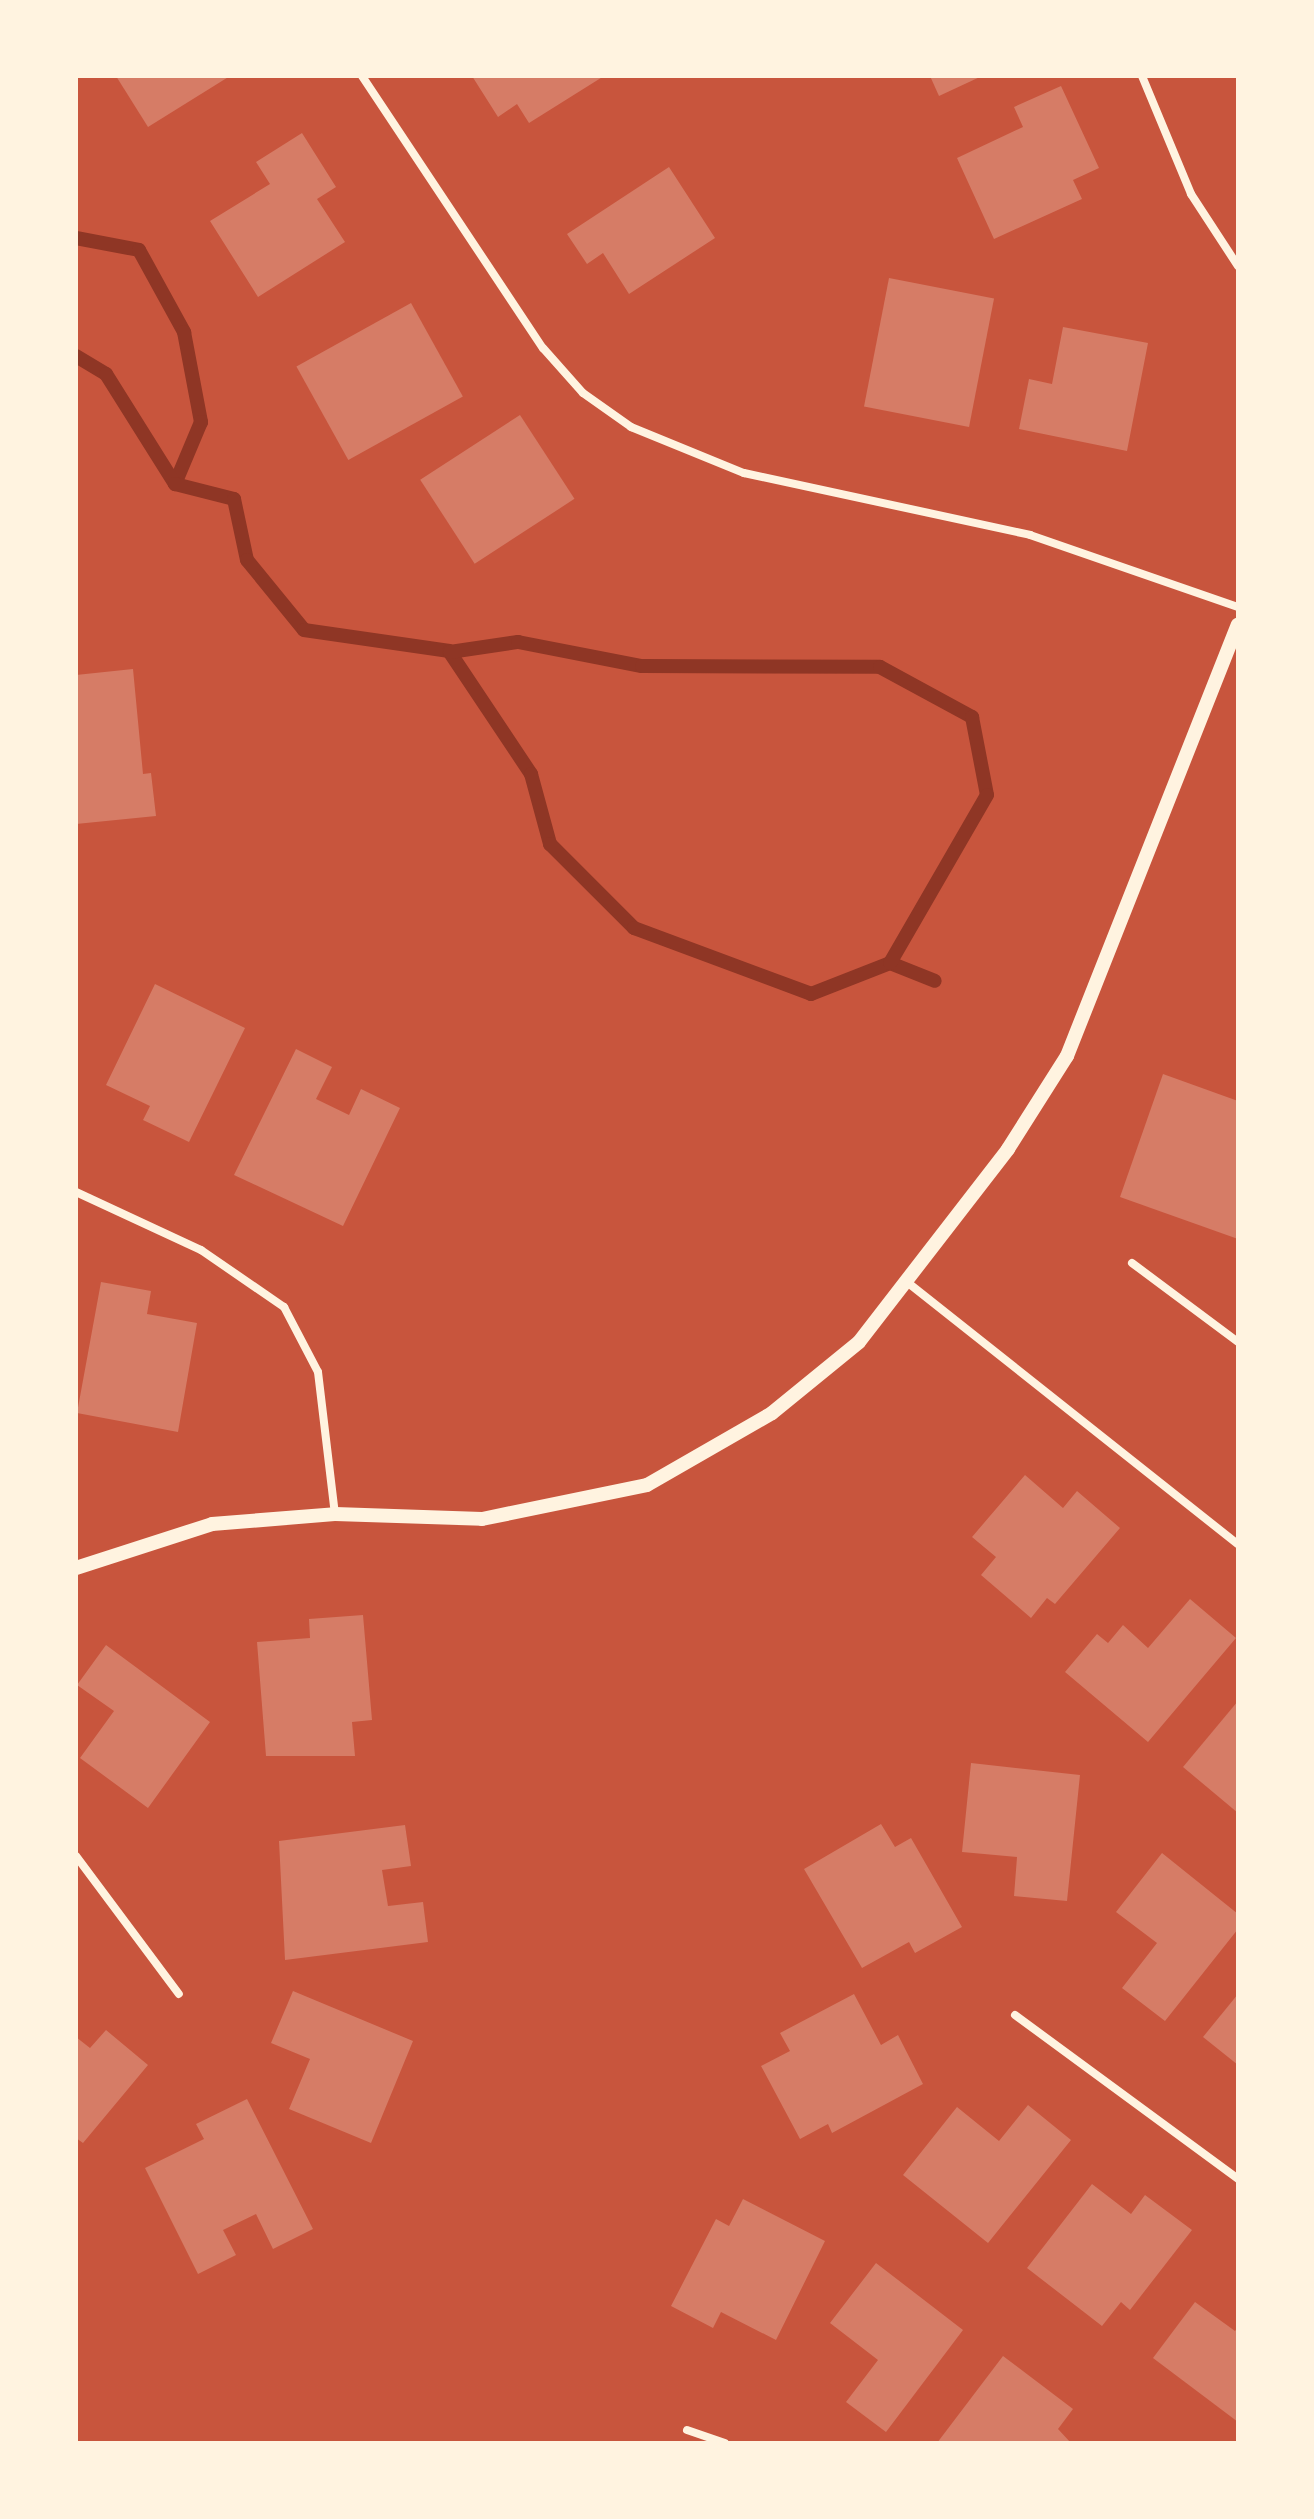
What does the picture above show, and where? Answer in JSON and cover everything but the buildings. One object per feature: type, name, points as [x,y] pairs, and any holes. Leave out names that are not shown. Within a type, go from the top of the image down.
[{"type":"street","points":[[362,76],[543,348],[583,393],[631,427],[744,473],[1030,535],[1238,607]]},
{"type":"street","points":[[1142,76],[1212,235],[1238,266]]},
{"type":"street","points":[[76,1568],[212,1524],[335,1514],[482,1519],[647,1485],[772,1413],[859,1342],[907,1282],[1067,1056],[1238,625]]},
{"type":"street","points":[[76,1192],[201,1250],[284,1307],[318,1372],[335,1514]]},
{"type":"street","points":[[1132,1263],[1238,1342]]},
{"type":"street","points":[[907,1282],[1238,1544]]},
{"type":"street","points":[[76,1856],[179,1994]]},
{"type":"street","points":[[1015,2015],[1238,2179]]},
{"type":"street","points":[[687,2430],[725,2443]]},
{"type":"waterway","points":[[76,238],[139,250],[184,332],[201,422],[175,484]]},
{"type":"waterway","points":[[76,356],[106,374],[175,484],[234,499],[247,560],[304,630],[449,651],[531,774],[550,844],[634,928],[811,994],[890,963],[935,981]]},
{"type":"waterway","points":[[450,652],[518,642],[642,666],[880,667],[972,717],[987,795],[890,963]]}]
